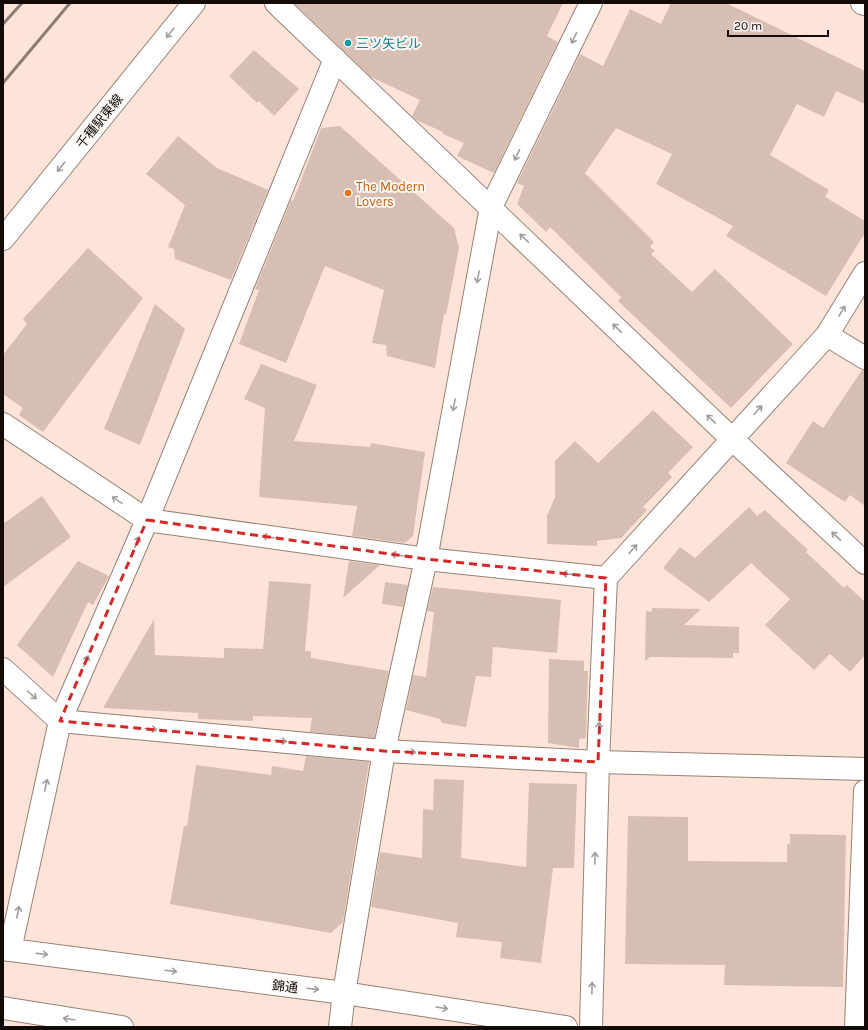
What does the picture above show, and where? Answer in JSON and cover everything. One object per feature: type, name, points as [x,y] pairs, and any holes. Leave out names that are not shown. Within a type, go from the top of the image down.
[{"type":"street","name":"千種駅東線","points":[[3,239],[194,3]]},
{"type":"street","points":[[276,3],[732,439],[865,563]]},
{"type":"street","points":[[340,1027],[344,993],[384,751],[426,559],[491,207],[591,3]]},
{"type":"street","points":[[7,949],[60,721],[147,520],[335,59]]},
{"type":"street","points":[[591,1027],[598,762],[606,578],[827,335],[865,273]]},
{"type":"street","points":[[827,335],[865,358]]},
{"type":"street","points":[[3,424],[147,520],[426,559],[606,578]]},
{"type":"street","points":[[3,669],[60,721],[384,751],[598,762],[865,770]]},
{"type":"street","points":[[856,1027],[865,791]]},
{"type":"street","name":"錦通","points":[[7,949],[344,993],[566,1027]]},
{"type":"street","points":[[3,1008],[29,1020],[122,1027]]},
{"type":"highlighted area","points":[[147,520],[426,559],[606,578],[598,762],[384,751],[60,721]]},
{"type":"building","points":[[294,3],[563,3],[547,36],[558,42],[494,173],[457,156],[464,143],[416,120],[412,116],[420,100],[371,77]]},
{"type":"building","points":[[671,3],[726,3],[865,71],[865,104],[836,91],[824,117],[797,104],[770,155],[829,190],[825,197],[865,221],[865,233],[826,296],[726,236],[733,226],[656,184],[672,154],[616,128],[585,173],[654,242],[650,247],[655,251],[651,254],[692,292],[715,269],[793,344],[731,408],[618,301],[621,297],[550,227],[546,232],[517,204],[524,186],[517,183],[580,54],[603,66],[630,9],[661,24]]},
{"type":"building","points":[[254,50],[299,89],[274,116],[259,101],[257,103],[229,76]]},
{"type":"building","points":[[340,126],[454,228],[459,248],[446,315],[444,314],[435,368],[387,356],[386,345],[372,343],[384,290],[325,266],[286,363],[239,344],[259,290],[255,289],[291,200],[293,201],[321,128]]},
{"type":"building","points":[[178,136],[217,168],[268,190],[231,280],[175,259],[174,249],[168,247],[185,205],[146,174]]},
{"type":"building","points":[[88,248],[143,298],[43,432],[19,415],[23,408],[3,394],[3,355],[27,324],[23,319]]},
{"type":"building","points":[[155,304],[185,329],[140,445],[104,429]]},
{"type":"building","points":[[261,364],[317,385],[294,441],[370,447],[371,443],[425,452],[413,536],[405,543],[352,536],[357,506],[259,497],[265,408],[244,399]]},
{"type":"building","points":[[862,370],[865,370],[865,506],[850,495],[845,502],[786,463],[813,421],[823,428]]},
{"type":"building","points":[[653,410],[693,447],[668,473],[672,477],[643,507],[647,510],[621,538],[597,541],[597,546],[547,544],[547,516],[555,497],[555,461],[575,441],[598,463]]},
{"type":"building","points":[[42,496],[71,537],[3,587],[3,524]]},
{"type":"building","points":[[749,507],[757,516],[765,510],[808,550],[806,552],[844,588],[847,585],[865,602],[865,655],[850,672],[830,654],[814,670],[765,625],[790,599],[751,563],[709,602],[663,568],[680,547],[695,558]]},
{"type":"building","points":[[78,561],[109,576],[93,605],[88,602],[53,677],[17,645]]},
{"type":"building","points":[[349,561],[380,565],[343,598]]},
{"type":"building","points":[[269,581],[311,584],[305,651],[311,651],[311,658],[389,671],[374,738],[310,732],[312,718],[253,716],[253,721],[198,719],[198,713],[103,708],[154,619],[155,655],[224,658],[224,648],[263,649]]},
{"type":"building","points":[[385,582],[408,585],[403,607],[382,604]]},
{"type":"building","points":[[433,587],[561,600],[557,653],[493,647],[491,677],[476,676],[466,727],[442,723],[440,719],[406,710],[413,675],[426,677],[434,612],[427,611]]},
{"type":"building","points":[[652,608],[701,609],[684,625],[739,627],[739,653],[733,653],[733,658],[650,657],[645,661],[646,611],[652,612]]},
{"type":"building","points":[[549,659],[584,661],[584,671],[588,671],[586,738],[579,739],[579,748],[548,743]]},
{"type":"building","points":[[306,756],[369,762],[343,922],[331,933],[170,904],[184,826],[187,826],[196,765],[271,775],[272,766],[303,771]]},
{"type":"building","points":[[434,779],[464,780],[461,858],[526,867],[529,783],[577,784],[574,868],[553,868],[541,963],[500,958],[502,942],[456,937],[458,923],[371,907],[380,852],[422,858],[423,809],[433,810]]},
{"type":"building","points":[[628,816],[688,817],[688,861],[787,862],[787,844],[790,844],[790,834],[846,835],[843,987],[724,985],[725,965],[625,964]]},
{"type":"railway","points":[[3,24],[22,3]]},
{"type":"railway","points":[[3,83],[70,3]]},
{"type":"place","name":"三ツ矢ビル","points":[[348,43]]},
{"type":"place","name":"The Modern Lovers","points":[[348,193]]}]
